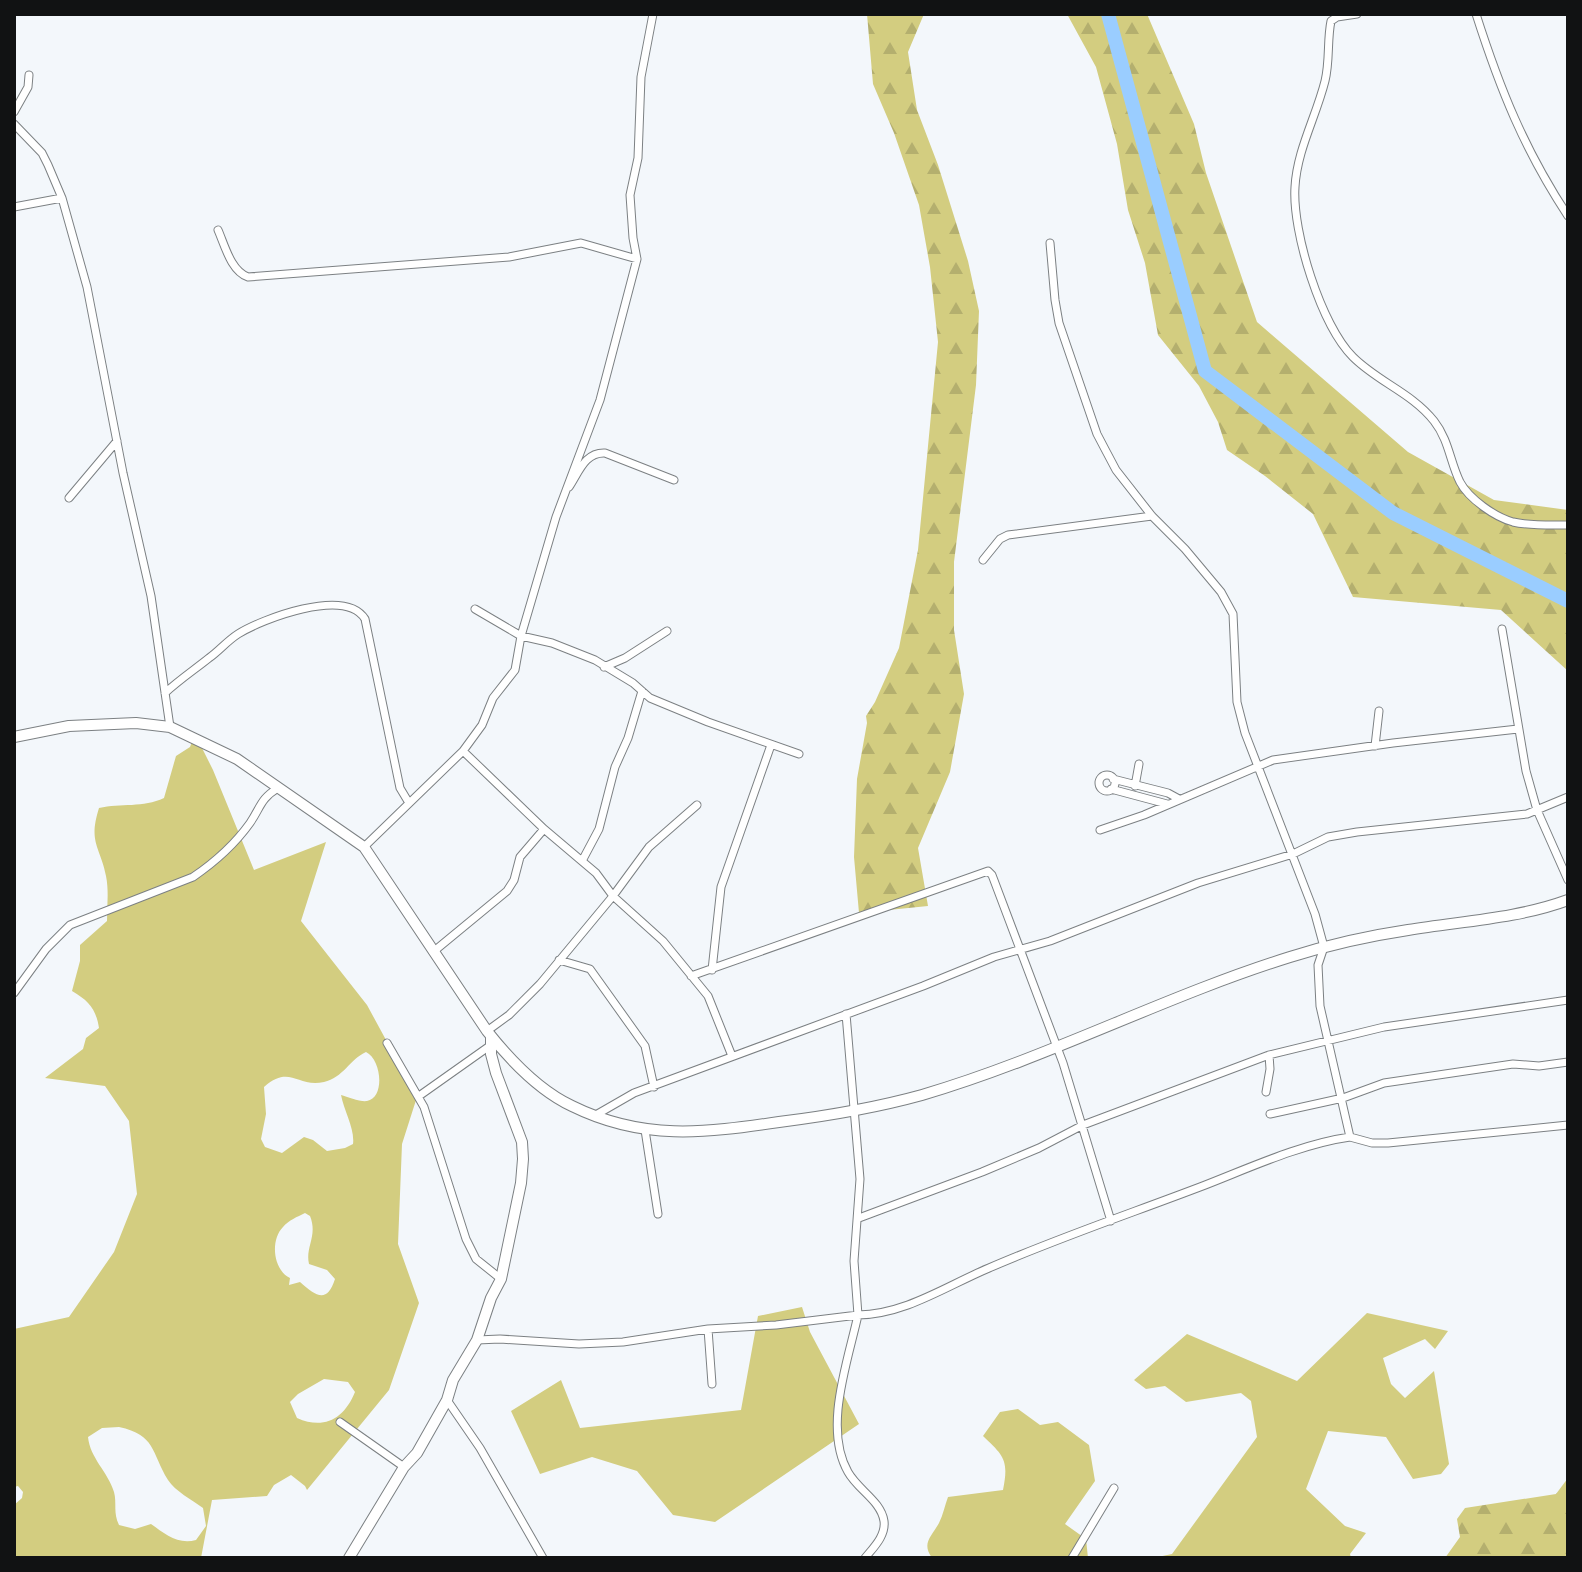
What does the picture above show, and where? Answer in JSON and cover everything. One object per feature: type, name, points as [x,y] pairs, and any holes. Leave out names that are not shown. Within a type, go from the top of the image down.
[{"type":"main road","points":[[14,737],[69,726],[116,722],[170,727],[223,750],[364,847],[490,1037],[507,1056],[570,1106],[594,1116],[665,1133],[720,1130],[853,1111],[924,1094],[1057,1048],[1254,970],[1324,947],[1410,929],[1512,915],[1568,900]]},
{"type":"main road","points":[[349,1558],[404,1467],[417,1453],[447,1400],[457,1372],[477,1340],[501,1279],[523,1159],[522,1142],[496,1073],[490,1037]]},
{"type":"street","points":[[364,847],[463,751],[482,725],[493,698],[515,670],[521,636],[561,499],[600,400],[637,259],[630,195],[638,158],[641,77],[653,14]]},
{"type":"street","points":[[1357,14],[1331,21],[1329,63],[1302,148],[1295,188],[1300,232],[1311,278],[1325,311],[1352,357],[1421,405],[1447,440],[1461,483],[1477,501],[1513,522],[1568,525]]},
{"type":"street","points":[[1476,14],[1495,74],[1519,132],[1544,180],[1568,216]]},
{"type":"street","points":[[14,112],[28,87],[29,75]]},
{"type":"street","points":[[14,124],[42,153],[62,198],[87,287],[151,596],[170,727]]},
{"type":"street","points":[[14,207],[62,198]]},
{"type":"street","points":[[218,230],[236,269],[248,277],[509,257],[581,243],[637,259]]},
{"type":"street","points":[[1050,243],[1059,323],[1097,434],[1116,470],[1152,516],[1221,592],[1233,614],[1237,702],[1257,765],[1315,914],[1324,947],[1318,965],[1320,1006],[1350,1137]]},
{"type":"street","points":[[69,498],[117,441]]},
{"type":"street","points":[[561,499],[593,453],[605,453],[674,480]]},
{"type":"street","points":[[983,560],[1000,539],[1008,535],[1152,516]]},
{"type":"street","points":[[165,693],[240,632],[313,606],[355,609],[365,619],[400,788],[409,803]]},
{"type":"street","points":[[475,609],[521,636],[578,652],[650,698],[799,754]]},
{"type":"street","points":[[1502,629],[1518,729],[1537,810],[1568,880]]},
{"type":"street","points":[[604,667],[625,658],[667,631]]},
{"type":"street","points":[[582,861],[599,829],[615,767],[628,738],[642,691]]},
{"type":"street","points":[[1375,746],[1379,711]]},
{"type":"street","points":[[1100,830],[1273,760],[1518,729]]},
{"type":"street","points":[[712,970],[721,887],[771,745]]},
{"type":"street","points":[[463,751],[544,829],[596,873],[613,896],[663,941],[708,996],[732,1056]]},
{"type":"street","points":[[1135,786],[1139,764]]},
{"type":"street","points":[[1167,804],[1111,789],[1106,791],[1098,784],[1104,775],[1179,799]]},
{"type":"street","points":[[1111,789],[1113,779]]},
{"type":"street","points":[[14,993],[46,949],[70,925],[193,877],[229,848],[252,821],[266,795],[278,788]]},
{"type":"street","points":[[594,1116],[634,1093],[1020,949],[1050,941],[1198,883],[1293,854],[1328,837],[1527,814],[1568,797]]},
{"type":"street","points":[[419,1096],[490,1037],[540,984],[649,847],[697,805]]},
{"type":"street","points":[[433,952],[507,891],[514,880],[520,857],[544,829]]},
{"type":"street","points":[[691,976],[988,871],[1057,1048],[1111,1221]]},
{"type":"street","points":[[559,960],[590,969],[645,1046],[654,1087]]},
{"type":"street","points":[[859,1218],[982,1172],[1083,1125],[1269,1055],[1384,1027],[1568,1000]]},
{"type":"street","points":[[846,1014],[860,1179],[854,1261],[858,1315],[838,1411],[842,1461],[852,1479],[881,1510],[884,1519],[885,1528],[865,1558]]},
{"type":"street","points":[[387,1043],[419,1096],[440,1151],[466,1239],[476,1259],[501,1279]]},
{"type":"street","points":[[1266,1092],[1269,1055]]},
{"type":"street","points":[[1270,1114],[1343,1098],[1384,1083],[1513,1064],[1539,1066],[1568,1062]]},
{"type":"street","points":[[477,1340],[608,1342],[708,1329],[886,1314],[990,1267],[1249,1166],[1350,1137],[1372,1143],[1388,1143],[1568,1125]]},
{"type":"street","points":[[645,1130],[658,1214]]},
{"type":"street","points":[[708,1329],[712,1384]]},
{"type":"street","points":[[447,1400],[480,1448],[543,1558]]},
{"type":"street","points":[[340,1422],[404,1467]]},
{"type":"street","points":[[1072,1558],[1114,1488]]},
{"type":"green space","points":[[867,14],[924,14],[908,52],[917,110],[968,261],[979,311],[976,385],[954,562],[954,630],[964,694],[950,772],[918,848],[928,906],[859,913],[854,857],[857,779],[866,716],[899,648],[918,550],[938,342],[919,205],[873,84]]},
{"type":"green space","points":[[1067,14],[1147,14],[1194,124],[1206,173],[1257,322],[1408,452],[1494,500],[1568,510],[1568,671],[1501,610],[1353,597],[1313,514],[1227,450],[1218,422],[1199,386],[1158,335],[1145,263],[1128,210],[1117,144],[1096,67]]},
{"type":"green space","points":[[195,734],[254,870],[326,842],[301,921],[367,1005],[417,1097],[402,1144],[398,1244],[419,1303],[389,1390],[307,1490],[291,1475],[274,1485],[267,1496],[212,1500],[201,1558],[14,1558],[14,1505],[22,1498],[23,1492],[18,1486],[14,1487],[14,1329],[69,1317],[114,1252],[137,1194],[129,1121],[105,1086],[45,1078],[83,1049],[86,1038],[99,1028],[91,1006],[72,991],[80,961],[80,945],[107,921],[107,882],[96,844],[96,820],[99,808],[148,803],[164,798],[176,756],[190,747]],"holes":[[[366,1052],[371,1056],[378,1070],[379,1086],[377,1093],[367,1101],[341,1095],[353,1144],[327,1151],[304,1137],[282,1153],[265,1147],[261,1139],[266,1114],[264,1087],[281,1077],[315,1083],[331,1080]],[[305,1213],[310,1216],[309,1264],[327,1270],[335,1279],[325,1295],[316,1294],[300,1282],[289,1285],[290,1278],[280,1268],[275,1254],[276,1239],[288,1222]],[[324,1379],[348,1382],[355,1392],[339,1415],[332,1420],[316,1423],[297,1418],[290,1402]],[[102,1428],[131,1430],[146,1440],[171,1484],[203,1508],[206,1526],[196,1540],[178,1540],[151,1524],[135,1529],[119,1525],[114,1492],[89,1445],[88,1437]]]},
{"type":"green space","points":[[802,1307],[810,1332],[859,1424],[715,1522],[673,1515],[637,1471],[592,1457],[540,1474],[511,1411],[561,1380],[580,1428],[741,1410],[758,1316]]},
{"type":"green space","points":[[1367,1313],[1448,1331],[1435,1349],[1425,1339],[1383,1358],[1391,1384],[1405,1398],[1434,1371],[1449,1464],[1441,1474],[1413,1479],[1386,1437],[1328,1431],[1306,1489],[1345,1526],[1366,1533],[1350,1554],[1351,1558],[1153,1558],[1172,1554],[1257,1437],[1251,1401],[1241,1393],[1186,1402],[1165,1386],[1146,1389],[1134,1380],[1187,1334],[1297,1381]]},
{"type":"green space","points":[[1018,1409],[1040,1425],[1058,1422],[1089,1445],[1095,1481],[1065,1524],[1086,1539],[1088,1558],[932,1558],[928,1544],[948,1497],[1003,1490],[1003,1459],[983,1436],[1000,1412]]},
{"type":"green space","points":[[1568,1478],[1568,1558],[1445,1558],[1460,1537],[1457,1519],[1465,1508],[1556,1494]]},
{"type":"waterway","points":[[1108,14],[1205,371],[1393,513],[1568,601]]}]
